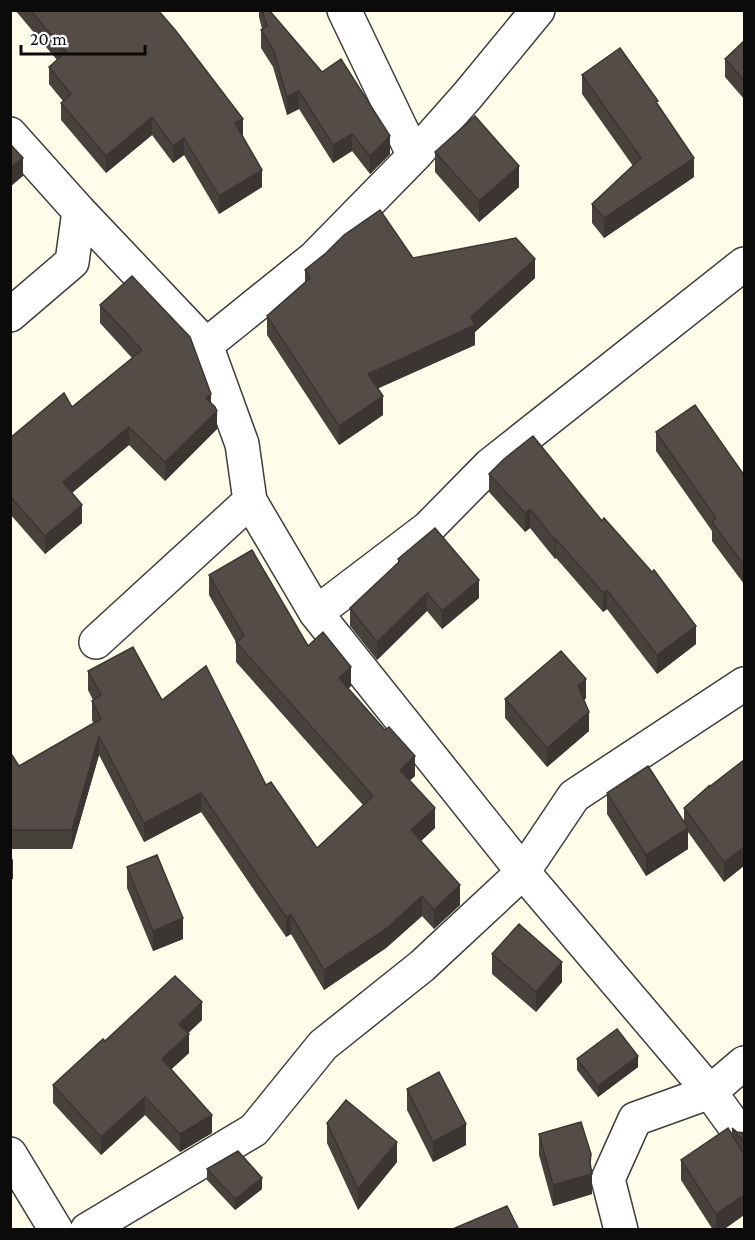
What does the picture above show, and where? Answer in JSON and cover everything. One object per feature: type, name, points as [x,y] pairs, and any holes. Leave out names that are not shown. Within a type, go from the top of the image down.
[{"type":"street","points":[[344,10],[414,156]]},
{"type":"street","points":[[206,345],[314,258],[414,156],[538,10]]},
{"type":"street","points":[[10,134],[79,211],[206,345],[242,444],[250,501],[316,613],[523,872],[710,1092],[744,1139]]},
{"type":"street","points":[[10,315],[72,262],[79,211]]},
{"type":"street","points":[[316,613],[428,528],[490,465],[744,264]]},
{"type":"street","points":[[96,642],[250,501]]},
{"type":"street","points":[[87,1230],[254,1130],[323,1045],[422,966],[523,872],[574,796],[744,684]]},
{"type":"street","points":[[621,1230],[608,1179],[635,1119],[710,1092],[744,1063]]},
{"type":"street","points":[[10,1154],[56,1230]]},
{"type":"building","points":[[30,10],[158,10],[243,119],[235,123],[262,170],[219,196],[184,138],[173,146],[152,117],[106,156],[61,103],[71,94],[49,67],[66,52]]},
{"type":"building","points":[[262,10],[269,10],[322,72],[341,59],[390,136],[370,156],[352,134],[333,145],[299,91],[287,97],[273,49],[261,30],[267,26]]},
{"type":"building","points":[[744,41],[744,80],[725,59]]},
{"type":"building","points":[[620,48],[658,101],[656,102],[694,158],[604,218],[592,204],[641,158],[582,75]]},
{"type":"building","points":[[475,116],[519,166],[479,201],[435,152]]},
{"type":"building","points":[[10,144],[23,158],[10,168]]},
{"type":"building","points":[[380,210],[413,258],[516,238],[535,259],[471,317],[475,325],[368,374],[383,396],[339,426],[267,316],[310,278],[305,270],[344,235]]},
{"type":"building","points":[[132,276],[190,337],[211,394],[206,398],[217,411],[165,462],[129,427],[63,482],[82,505],[45,536],[10,496],[10,438],[64,393],[72,407],[142,350],[100,305]]},
{"type":"building","points":[[695,405],[744,475],[744,565],[712,522],[716,518],[656,432]]},
{"type":"building","points":[[533,436],[602,521],[604,518],[652,572],[654,570],[696,626],[657,655],[607,590],[603,593],[530,509],[525,513],[489,474]]},
{"type":"building","points":[[435,528],[479,580],[442,611],[427,593],[377,642],[350,608],[400,561],[398,559]]},
{"type":"building","points":[[252,550],[308,646],[323,632],[351,667],[339,678],[385,730],[389,727],[415,756],[400,770],[435,808],[411,830],[460,885],[434,910],[422,896],[386,929],[324,970],[291,915],[286,917],[201,793],[144,823],[99,736],[72,830],[10,830],[10,752],[19,766],[101,719],[92,701],[101,695],[88,671],[133,647],[162,700],[206,666],[266,785],[271,782],[317,848],[373,796],[236,642],[244,636],[209,575]]},
{"type":"building","points":[[561,651],[586,679],[578,686],[589,712],[547,748],[505,699]]},
{"type":"building","points":[[744,760],[744,847],[724,862],[684,808]]},
{"type":"building","points":[[648,766],[688,828],[646,855],[607,793]]},
{"type":"building","points":[[157,855],[183,918],[153,931],[127,867]]},
{"type":"building","points":[[519,924],[562,962],[536,992],[492,954]]},
{"type":"building","points":[[175,976],[202,1002],[179,1024],[189,1034],[162,1059],[212,1115],[180,1134],[145,1097],[101,1137],[53,1085],[103,1039],[105,1041]]},
{"type":"building","points":[[617,1029],[638,1056],[598,1086],[577,1059]]},
{"type":"building","points":[[439,1072],[466,1124],[433,1142],[407,1089]]},
{"type":"building","points":[[346,1100],[397,1142],[358,1189],[327,1123]]},
{"type":"building","points":[[581,1122],[591,1154],[592,1174],[553,1185],[539,1134]]},
{"type":"building","points":[[728,1128],[744,1154],[744,1195],[716,1214],[681,1160]]},
{"type":"building","points":[[732,1128],[744,1133],[744,1142]]},
{"type":"building","points":[[238,1151],[262,1178],[235,1199],[207,1169]]},
{"type":"building","points":[[507,1206],[519,1230],[455,1230],[455,1228]]}]
